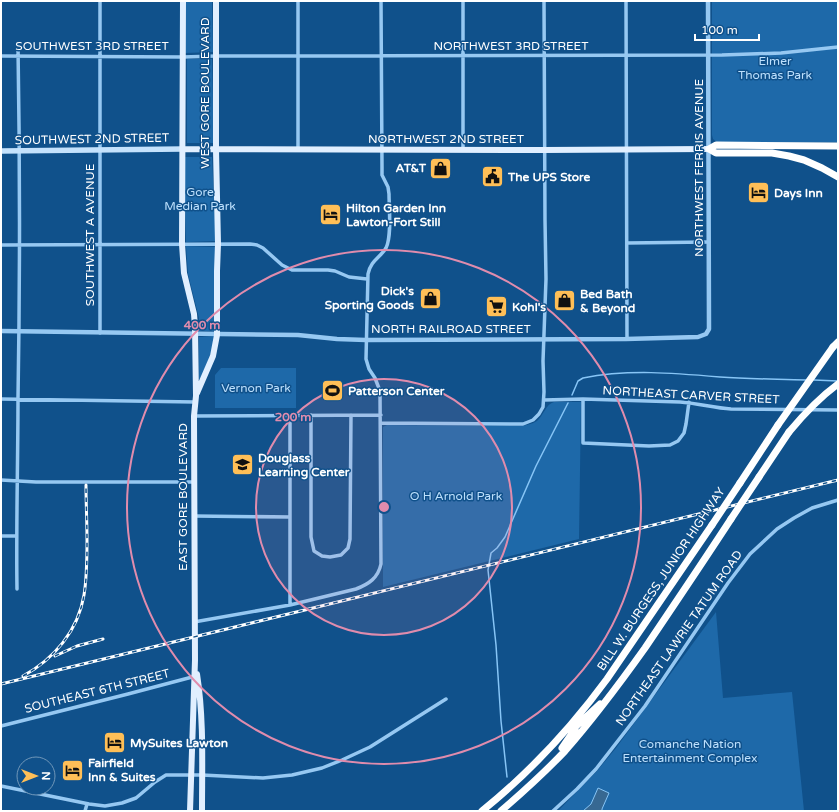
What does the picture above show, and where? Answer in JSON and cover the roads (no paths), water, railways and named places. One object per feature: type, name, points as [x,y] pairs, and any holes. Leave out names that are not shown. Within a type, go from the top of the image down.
[{"type":"highway","points":[[838,146],[716,144],[709,149],[716,153],[755,153],[789,156],[804,160],[838,177]]},
{"type":"highway","name":"BILL W. BURGESS, JUNIOR HIGHWAY","points":[[482,810],[510,787],[556,742],[574,722],[607,679],[778,425],[836,344]]},
{"type":"highway","name":"BILL W. BURGESS, JUNIOR HIGHWAY","points":[[501,811],[548,769],[584,729],[617,687],[678,600],[789,432],[815,403],[838,384]]},
{"type":"highway","points":[[548,769],[579,724],[607,679]]},
{"type":"highway","points":[[538,760],[579,724],[617,687]]},
{"type":"main road","name":"WEST GORE BOULEVARD","points":[[183,1],[182,244],[184,273],[194,314],[195,334]]},
{"type":"main road","name":"WEST GORE BOULEVARD","points":[[196,399],[216,348],[217,335],[218,244],[216,150],[216,1]]},
{"type":"main road","name":"NORTHWEST 2ND STREET","points":[[183,149],[709,149]]},
{"type":"main road","name":"SOUTHWEST 2ND STREET","points":[[1,151],[183,149]]},
{"type":"main road","name":"EAST GORE BOULEVARD","points":[[190,811],[195,676],[195,334]]},
{"type":"main road","name":"EAST GORE BOULEVARD","points":[[195,676],[200,699],[202,811]]},
{"type":"street","name":"SOUTHWEST A AVENUE","points":[[100,1],[100,333]]},
{"type":"street","points":[[298,1],[298,150]]},
{"type":"street","points":[[194,622],[290,605],[356,589],[371,581],[380,570],[380,391],[375,378],[369,369],[366,359],[366,340],[367,279],[369,268],[373,261],[383,252],[386,247],[388,236],[389,194],[388,187],[382,175],[381,1]]},
{"type":"street","points":[[463,1],[463,150]]},
{"type":"street","points":[[381,423],[523,424],[533,420],[540,414],[543,407],[546,279],[544,1]]},
{"type":"street","points":[[626,1],[627,339]]},
{"type":"street","name":"NORTHWEST FERRIS AVENUE","points":[[706,334],[709,329],[708,1]]},
{"type":"street","points":[[17,589],[16,536],[19,331],[18,47]]},
{"type":"street","name":"NORTHWEST 3RD STREET","points":[[183,56],[708,56],[781,53],[838,47]]},
{"type":"street","name":"SOUTHWEST 3RD STREET","points":[[1,56],[183,56]]},
{"type":"street","points":[[627,243],[709,242]]},
{"type":"street","points":[[1,245],[250,244],[263,248],[282,265],[292,270],[328,270],[335,271],[349,277],[367,279]]},
{"type":"street","name":"NORTH RAILROAD STREET","points":[[1,331],[298,335],[366,340],[627,339],[698,337],[706,334]]},
{"type":"street","points":[[1,399],[196,399]]},
{"type":"street","points":[[583,399],[583,443],[649,446],[670,445],[678,441],[684,434],[689,402]]},
{"type":"street","name":"NORTHEAST CARVER STREET","points":[[544,400],[583,399],[689,402],[717,408],[838,410]]},
{"type":"street","points":[[290,415],[290,605]]},
{"type":"street","points":[[311,415],[311,538],[314,551],[322,556],[330,557],[341,554],[348,548],[350,539],[351,415]]},
{"type":"street","points":[[194,416],[381,415]]},
{"type":"street","points":[[1,480],[194,482]]},
{"type":"street","name":"NORTHEAST LAWRIE TATUM ROAD","points":[[554,811],[596,769],[645,706],[728,583],[750,554],[777,529],[794,518],[812,508],[838,500]]},
{"type":"street","points":[[194,516],[290,517]]},
{"type":"street","points":[[1,536],[16,536]]},
{"type":"street","name":"SOUTHEAST 6TH STREET","points":[[1,726],[195,676]]},
{"type":"street","points":[[1,786],[87,804],[105,806],[122,803],[136,798],[166,776],[202,775],[263,778],[292,775],[322,768],[370,747],[446,700]]},
{"type":"street","points":[[85,811],[87,804]]},
{"type":"waterway","points":[[572,395],[578,381],[583,378],[617,373],[668,373],[731,378],[806,380]]},
{"type":"waterway","points":[[814,380],[838,381]]},
{"type":"waterway","points":[[507,777],[488,570],[491,553],[497,548],[505,537],[536,466],[568,403]]},
{"type":"railway","points":[[1,684],[838,480]]},
{"type":"railway","points":[[23,676],[45,661],[63,643],[81,608],[87,568],[86,485]]},
{"type":"railway","points":[[55,656],[77,646],[103,639]]},
{"type":"place","name":"AT&T","points":[[441,168]]},
{"type":"place","name":"The UPS Store","points":[[493,177]]},
{"type":"place","name":"Days Inn","points":[[758,193]]},
{"type":"place","name":"Hilton Garden Inn Lawton-Fort Still","points":[[331,215]]},
{"type":"place","name":"Dick's Sporting Goods","points":[[430,298]]},
{"type":"place","name":"Bed Bath & Beyond","points":[[564,301]]},
{"type":"place","name":"Kohl's","points":[[496,307]]},
{"type":"place","name":"Patterson Center","points":[[333,391]]},
{"type":"place","name":"Douglass Learning Center","points":[[243,465]]},
{"type":"place","name":"MySuites Lawton","points":[[115,743]]},
{"type":"place","name":"Fairfield Inn & Suites","points":[[73,770]]},
{"type":"park label","name":"Elmer Thomas Park","points":[[775,68]]},
{"type":"park label","name":"Gore Median Park","points":[[200,199]]},
{"type":"park label","name":"Vernon Park","points":[[256,388]]},
{"type":"park label","name":"O H Arnold Park","points":[[456,496]]},
{"type":"park label","name":"Comanche Nation Entertainment Complex","points":[[690,751]]}]
